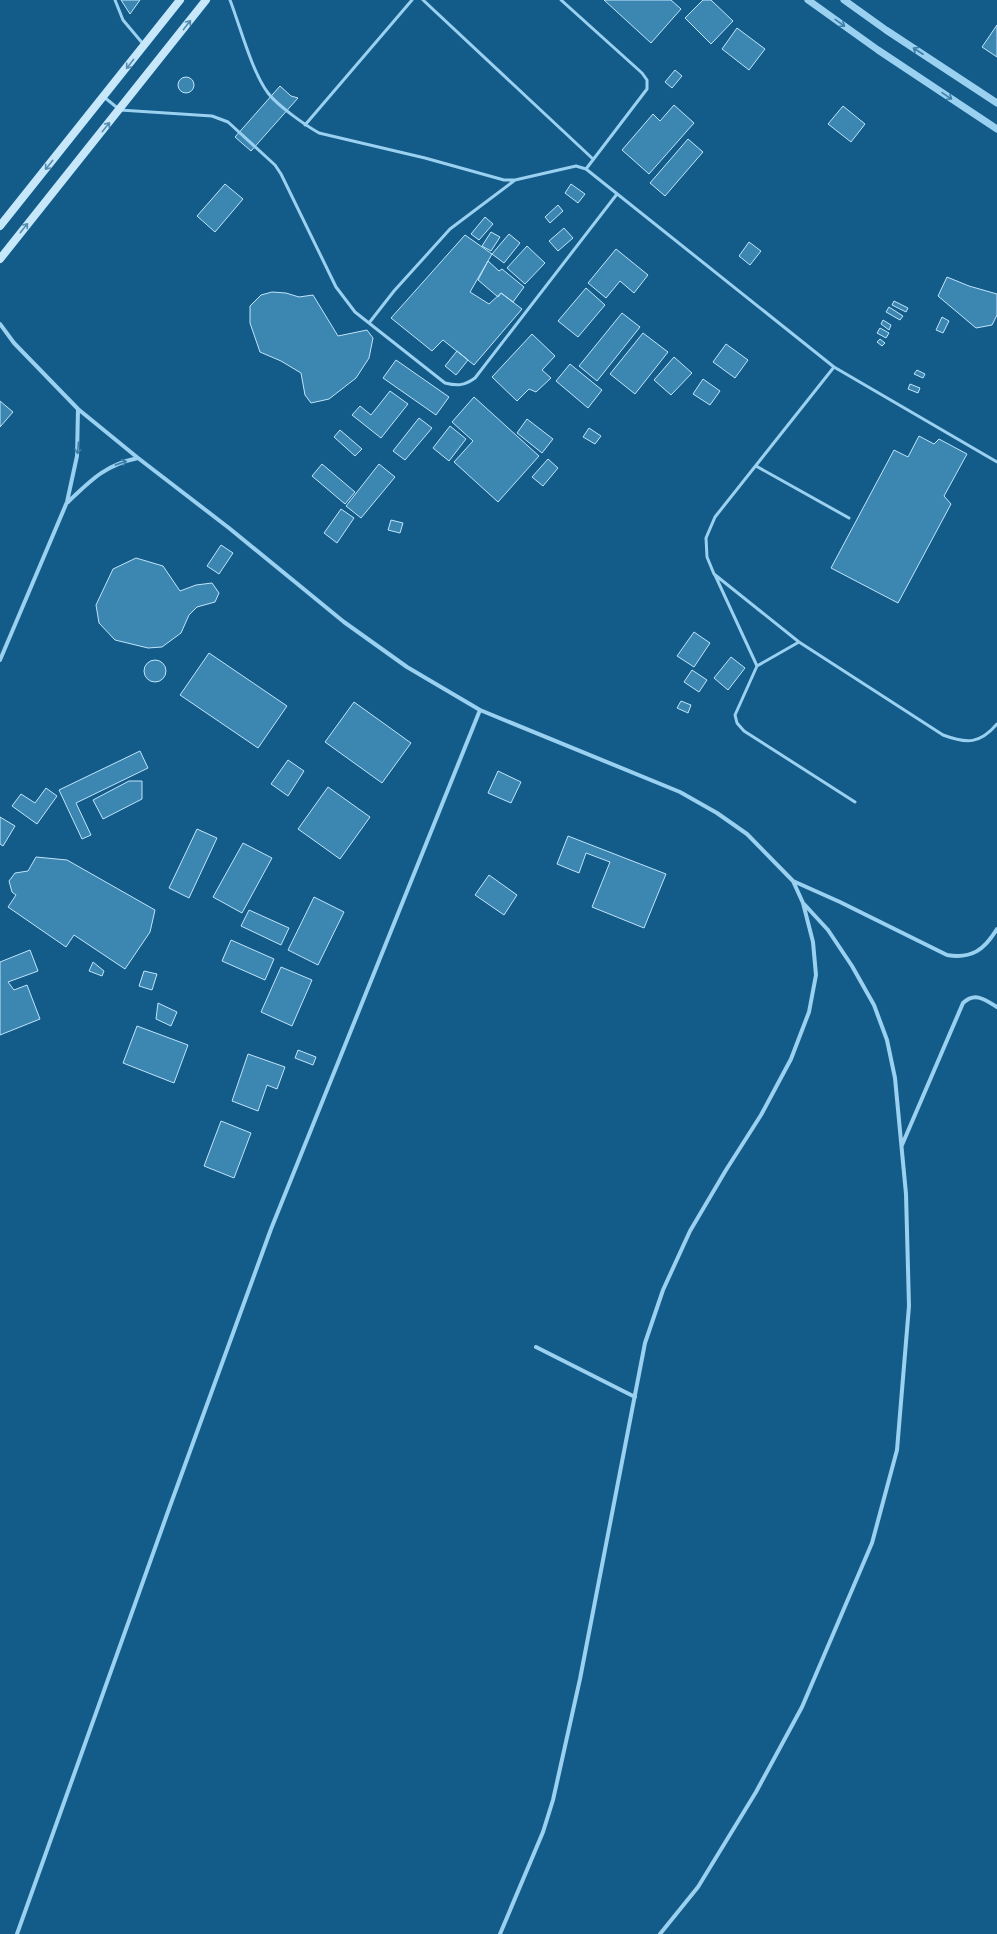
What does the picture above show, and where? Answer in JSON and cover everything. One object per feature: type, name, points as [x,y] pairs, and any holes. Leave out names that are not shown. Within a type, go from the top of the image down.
[{"type":"main road","points":[[0,226],[180,0]]},
{"type":"main road","points":[[0,259],[206,0]]},
{"type":"street","points":[[808,0],[878,50],[997,129]]},
{"type":"street","points":[[844,0],[997,103]]},
{"type":"street","points":[[0,324],[14,343],[78,409],[138,458],[229,528],[344,622],[408,667],[480,710],[680,792],[717,813],[747,834],[793,881],[803,903],[814,942],[816,975],[809,1012],[791,1059],[761,1115],[690,1231],[663,1290],[645,1343],[580,1679],[553,1800],[543,1832],[500,1934]]},
{"type":"street","points":[[0,660],[67,502],[77,456],[78,409]]},
{"type":"street","points":[[67,502],[96,475],[109,467],[138,458]]},
{"type":"street","points":[[17,1934],[271,1229],[480,710]]},
{"type":"street","points":[[793,881],[840,902],[947,955],[959,957],[971,954],[981,949],[990,940],[997,929]]},
{"type":"street","points":[[660,1934],[698,1887],[756,1792],[802,1707],[872,1543],[897,1450],[909,1306],[906,1194],[895,1078],[887,1040],[874,1005],[848,960],[828,930],[803,903]]},
{"type":"street","points":[[902,1145],[963,1003],[969,998],[976,996],[997,1007]]},
{"type":"street","points":[[536,1347],[635,1397]]},
{"type":"lane","points":[[115,0],[123,20],[144,46]]},
{"type":"lane","points":[[230,0],[259,78],[269,94],[305,125],[319,133],[432,160],[504,180],[515,180],[576,166],[586,169],[834,367],[997,462]]},
{"type":"lane","points":[[305,125],[412,0]]},
{"type":"lane","points":[[423,0],[593,159]]},
{"type":"lane","points":[[561,0],[642,73],[647,80],[647,89],[586,169]]},
{"type":"lane","points":[[104,97],[120,110],[212,116],[228,122],[278,169],[336,288],[355,312],[445,383],[456,386],[467,384],[475,378],[617,194]]},
{"type":"lane","points":[[369,322],[394,291],[450,229],[515,180]]},
{"type":"lane","points":[[757,666],[707,557],[706,538],[715,517],[834,367]]},
{"type":"lane","points":[[756,466],[849,518]]},
{"type":"lane","points":[[714,574],[799,642],[943,735],[960,742],[973,741],[989,733],[997,724]]},
{"type":"lane","points":[[799,642],[757,666],[735,715],[737,723],[744,731],[854,802]]},
{"type":"building","points":[[121,0],[140,0],[130,14]]},
{"type":"building","points":[[604,0],[671,0],[681,9],[651,43]]},
{"type":"building","points":[[703,0],[711,0],[733,21],[711,44],[685,18]]},
{"type":"building","points":[[997,25],[997,57],[982,47]]},
{"type":"building","points":[[737,28],[765,49],[749,70],[722,49]]},
{"type":"building","points":[[675,70],[682,76],[672,88],[665,82]]},
{"type":"building","points":[[186,77],[192,79],[194,85],[192,91],[186,93],[180,91],[178,85],[180,79]]},
{"type":"building","points":[[280,86],[291,96],[298,98],[251,151],[235,137]]},
{"type":"building","points":[[674,105],[694,123],[649,174],[622,150],[653,114],[660,121]]},
{"type":"building","points":[[843,106],[865,124],[851,142],[828,124]]},
{"type":"building","points":[[688,139],[703,152],[665,196],[650,183]]},
{"type":"building","points":[[225,184],[243,199],[215,232],[197,216]]},
{"type":"building","points":[[571,184],[585,194],[578,203],[565,193]]},
{"type":"building","points":[[558,205],[563,211],[550,223],[545,217]]},
{"type":"building","points":[[485,217],[493,224],[479,240],[471,234]]},
{"type":"building","points":[[564,228],[573,238],[558,251],[549,241]]},
{"type":"building","points":[[491,232],[500,237],[491,251],[482,246]]},
{"type":"building","points":[[509,234],[520,243],[504,263],[492,254]]},
{"type":"building","points":[[465,235],[492,254],[470,292],[489,304],[501,293],[522,309],[474,365],[443,340],[432,351],[391,318]]},
{"type":"building","points":[[749,242],[761,251],[750,265],[739,256]]},
{"type":"building","points":[[527,246],[545,263],[525,284],[507,268]]},
{"type":"building","points":[[616,249],[648,275],[634,293],[620,281],[606,298],[588,283]]},
{"type":"building","points":[[488,261],[499,271],[502,269],[524,287],[513,302],[501,293],[498,297],[478,280]]},
{"type":"building","points":[[947,277],[969,286],[997,294],[997,315],[992,325],[976,328],[938,296]]},
{"type":"building","points":[[586,288],[605,305],[578,337],[558,321]]},
{"type":"building","points":[[272,292],[286,293],[299,297],[313,295],[338,336],[367,330],[373,338],[369,358],[356,378],[329,399],[311,403],[305,395],[301,373],[281,361],[260,352],[250,323],[250,306],[261,295]]},
{"type":"building","points":[[894,301],[908,308],[906,312],[892,305]]},
{"type":"building","points":[[889,307],[903,316],[900,320],[886,312]]},
{"type":"building","points":[[622,313],[640,327],[597,381],[579,366]]},
{"type":"building","points":[[942,317],[949,321],[943,333],[936,330]]},
{"type":"building","points":[[883,320],[891,325],[889,330],[881,324]]},
{"type":"building","points":[[880,328],[889,333],[886,338],[877,333]]},
{"type":"building","points":[[643,333],[668,352],[635,394],[610,374]]},
{"type":"building","points":[[532,334],[555,356],[542,370],[551,378],[536,392],[529,389],[517,401],[492,377]]},
{"type":"building","points":[[880,339],[885,343],[882,346],[877,342]]},
{"type":"building","points":[[726,344],[748,360],[735,378],[713,362]]},
{"type":"building","points":[[457,351],[468,360],[456,375],[445,366]]},
{"type":"building","points":[[674,357],[692,373],[671,395],[654,380]]},
{"type":"building","points":[[396,360],[449,397],[436,415],[383,378]]},
{"type":"building","points":[[570,364],[602,390],[588,408],[556,381]]},
{"type":"building","points":[[917,370],[925,374],[923,378],[914,374]]},
{"type":"building","points":[[703,379],[720,391],[710,405],[693,394]]},
{"type":"building","points":[[910,384],[920,388],[918,393],[908,389]]},
{"type":"building","points":[[390,391],[408,404],[381,438],[352,415],[360,406],[371,415]]},
{"type":"building","points":[[474,397],[539,456],[498,502],[454,462],[473,441],[452,422]]},
{"type":"building","points":[[0,401],[13,412],[0,427]]},
{"type":"building","points":[[419,418],[432,428],[405,460],[393,451]]},
{"type":"building","points":[[527,419],[553,439],[542,453],[517,433]]},
{"type":"building","points":[[450,426],[466,439],[449,461],[433,448]]},
{"type":"building","points":[[589,428],[601,436],[595,444],[583,437]]},
{"type":"building","points":[[340,430],[362,449],[355,456],[334,437]]},
{"type":"building","points":[[919,436],[934,444],[939,439],[967,454],[944,496],[951,504],[898,603],[831,568],[894,450],[908,457]]},
{"type":"building","points":[[548,459],[558,468],[543,486],[532,477]]},
{"type":"building","points":[[322,464],[355,492],[345,504],[312,476]]},
{"type":"building","points":[[379,464],[395,477],[361,518],[346,506]]},
{"type":"building","points":[[341,509],[354,518],[337,543],[324,533]]},
{"type":"building","points":[[391,520],[403,523],[400,533],[388,530]]},
{"type":"building","points":[[221,545],[233,553],[219,574],[207,566]]},
{"type":"building","points":[[136,558],[163,566],[180,591],[196,585],[212,583],[219,593],[215,602],[197,607],[189,615],[181,633],[162,647],[148,648],[115,640],[99,623],[96,605],[113,569]]},
{"type":"building","points":[[694,632],[710,643],[694,667],[677,656]]},
{"type":"building","points":[[209,653],[287,706],[258,748],[180,695]]},
{"type":"building","points":[[731,657],[745,668],[728,690],[714,678]]},
{"type":"building","points":[[155,660],[159,661],[165,667],[165,675],[159,681],[155,682],[151,681],[145,675],[144,671],[145,667],[151,661]]},
{"type":"building","points":[[692,670],[707,680],[699,692],[684,682]]},
{"type":"building","points":[[681,701],[691,705],[688,713],[677,708]]},
{"type":"building","points":[[354,702],[411,743],[382,783],[325,742]]},
{"type":"building","points":[[140,751],[148,768],[76,803],[91,835],[82,839],[59,790]]},
{"type":"building","points":[[288,760],[304,771],[288,796],[271,784]]},
{"type":"building","points":[[498,771],[521,782],[511,803],[488,793]]},
{"type":"building","points":[[129,781],[142,781],[142,799],[103,819],[93,800]]},
{"type":"building","points":[[328,787],[370,817],[340,859],[298,829]]},
{"type":"building","points":[[46,788],[57,796],[37,824],[12,806],[21,794],[35,803]]},
{"type":"building","points":[[0,817],[15,826],[3,846],[0,844]]},
{"type":"building","points":[[197,829],[217,838],[189,898],[169,888]]},
{"type":"building","points":[[568,836],[666,874],[644,928],[592,907],[610,862],[586,853],[579,873],[557,864]]},
{"type":"building","points":[[243,843],[272,858],[242,913],[213,897]]},
{"type":"building","points":[[36,857],[67,860],[155,910],[150,932],[125,969],[74,935],[66,947],[8,907],[16,895],[12,892],[9,881],[15,873],[28,871]]},
{"type":"building","points":[[489,875],[517,895],[504,915],[475,895]]},
{"type":"building","points":[[314,897],[344,912],[318,965],[288,950]]},
{"type":"building","points":[[249,910],[289,928],[281,945],[241,926]]},
{"type":"building","points":[[231,940],[274,959],[265,980],[222,961]]},
{"type":"building","points":[[30,950],[38,971],[8,982],[14,990],[27,985],[40,1019],[0,1035],[0,962]]},
{"type":"building","points":[[93,962],[104,971],[102,976],[89,971]]},
{"type":"building","points":[[281,967],[312,980],[292,1026],[261,1012]]},
{"type":"building","points":[[144,971],[157,974],[152,990],[139,986]]},
{"type":"building","points":[[158,1003],[177,1012],[171,1026],[156,1019]]},
{"type":"building","points":[[137,1026],[188,1045],[174,1083],[123,1063]]},
{"type":"building","points":[[298,1050],[316,1057],[313,1065],[295,1058]]},
{"type":"building","points":[[248,1054],[285,1067],[277,1089],[267,1085],[258,1111],[232,1101]]},
{"type":"building","points":[[221,1121],[251,1133],[234,1178],[204,1166]]}]
